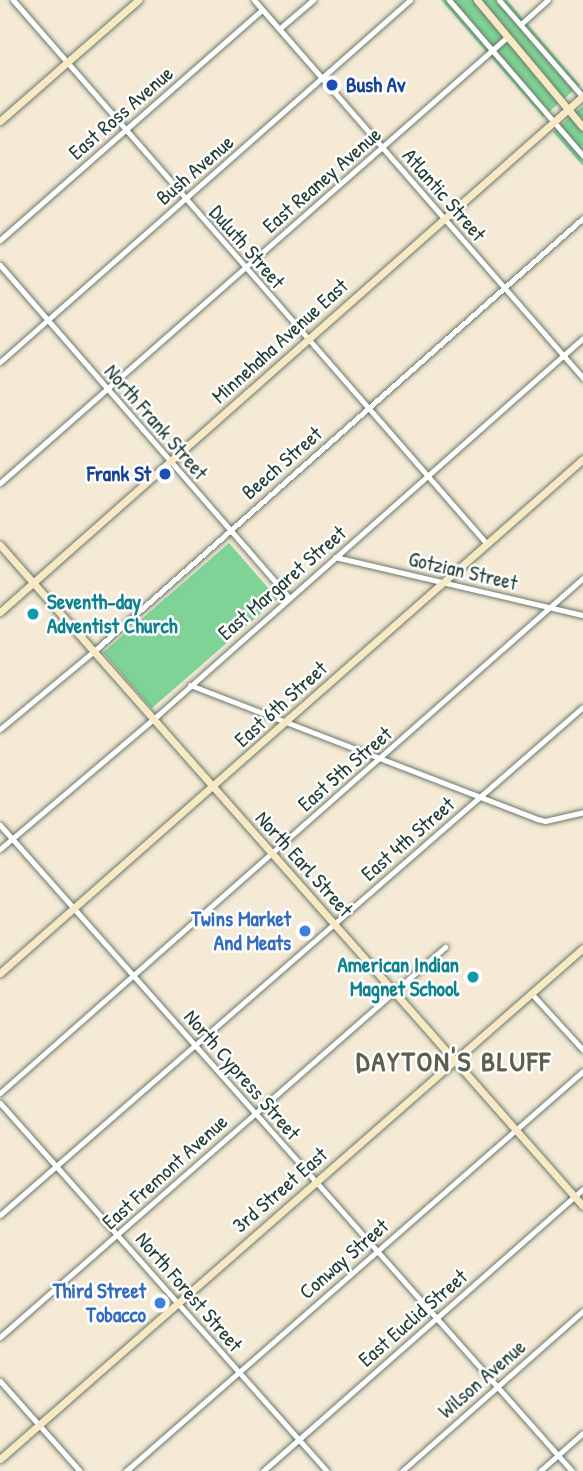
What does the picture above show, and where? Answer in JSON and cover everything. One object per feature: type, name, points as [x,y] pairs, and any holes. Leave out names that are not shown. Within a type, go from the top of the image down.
[{"type":"street","name":"Duluth Street","points":[[13,0],[307,341],[487,544]]},
{"type":"street","name":"Atlantic Street","points":[[254,0],[583,378]]},
{"type":"street","points":[[279,29],[313,0]]},
{"type":"street","name":"Bush Avenue","points":[[0,362],[410,0]]},
{"type":"street","points":[[449,0],[583,156]]},
{"type":"street","points":[[477,0],[583,127]]},
{"type":"street","points":[[499,0],[583,96]]},
{"type":"street","points":[[521,24],[548,0]]},
{"type":"street","points":[[0,121],[136,1]]},
{"type":"street","name":"East Ross Avenue","points":[[0,240],[262,10]]},
{"type":"street","name":"East Reaney Avenue","points":[[0,483],[506,38]]},
{"type":"street","name":"Minnehaha Avenue East","points":[[0,612],[583,96]]},
{"type":"street","name":"Beech Street","points":[[0,729],[583,218]]},
{"type":"street","name":"North Frank Street","points":[[0,265],[289,598]]},
{"type":"street","name":"East Margaret Street","points":[[0,849],[583,338]]},
{"type":"street","name":"East 6th Street","points":[[0,972],[213,788],[583,459]]},
{"type":"street","name":"North Earl Street","points":[[0,545],[583,1206]]},
{"type":"street","name":"Gotzian Street","points":[[335,557],[583,615]]},
{"type":"street","name":"East 5th Street","points":[[0,1093],[583,578]]},
{"type":"street","points":[[190,685],[285,724],[545,821],[583,812]]},
{"type":"street","name":"East 4th Street","points":[[0,1215],[583,707]]},
{"type":"street","name":"North Cypress Street","points":[[0,825],[572,1471]]},
{"type":"street","name":"East Fremont Avenue","points":[[0,1337],[445,947]]},
{"type":"street","name":"3rd Street East","points":[[0,1459],[583,948]]},
{"type":"street","points":[[531,993],[583,1051]]},
{"type":"street","name":"Conway Street","points":[[126,1471],[583,1071]]},
{"type":"street","name":"North Forest Street","points":[[0,1102],[327,1471]]},
{"type":"street","name":"East Euclid Street","points":[[263,1471],[583,1189]]},
{"type":"street","name":"Wilson Avenue","points":[[402,1471],[583,1311]]},
{"type":"street","points":[[0,1381],[80,1471]]},
{"type":"street","points":[[540,1471],[583,1433]]},
{"type":"green space","points":[[441,0],[507,0],[580,85],[543,117]]},
{"type":"green space","points":[[583,106],[583,166],[553,132]]},
{"type":"green space","points":[[229,543],[278,599],[152,708],[103,653]]},
{"type":"place","name":"Bush Av","points":[[332,85]]},
{"type":"place","name":"Frank St","points":[[165,474]]},
{"type":"place","name":"Seventh-day Adventist Church","points":[[33,614]]},
{"type":"place","name":"Twins Market And Meats","points":[[305,931]]},
{"type":"place","name":"American Indian Magnet School","points":[[473,977]]},
{"type":"place","name":"Third Street Tobacco","points":[[160,1303]]},
{"type":"district","name":"DAYTON'S BLUFF","points":[[454,1061]]}]
